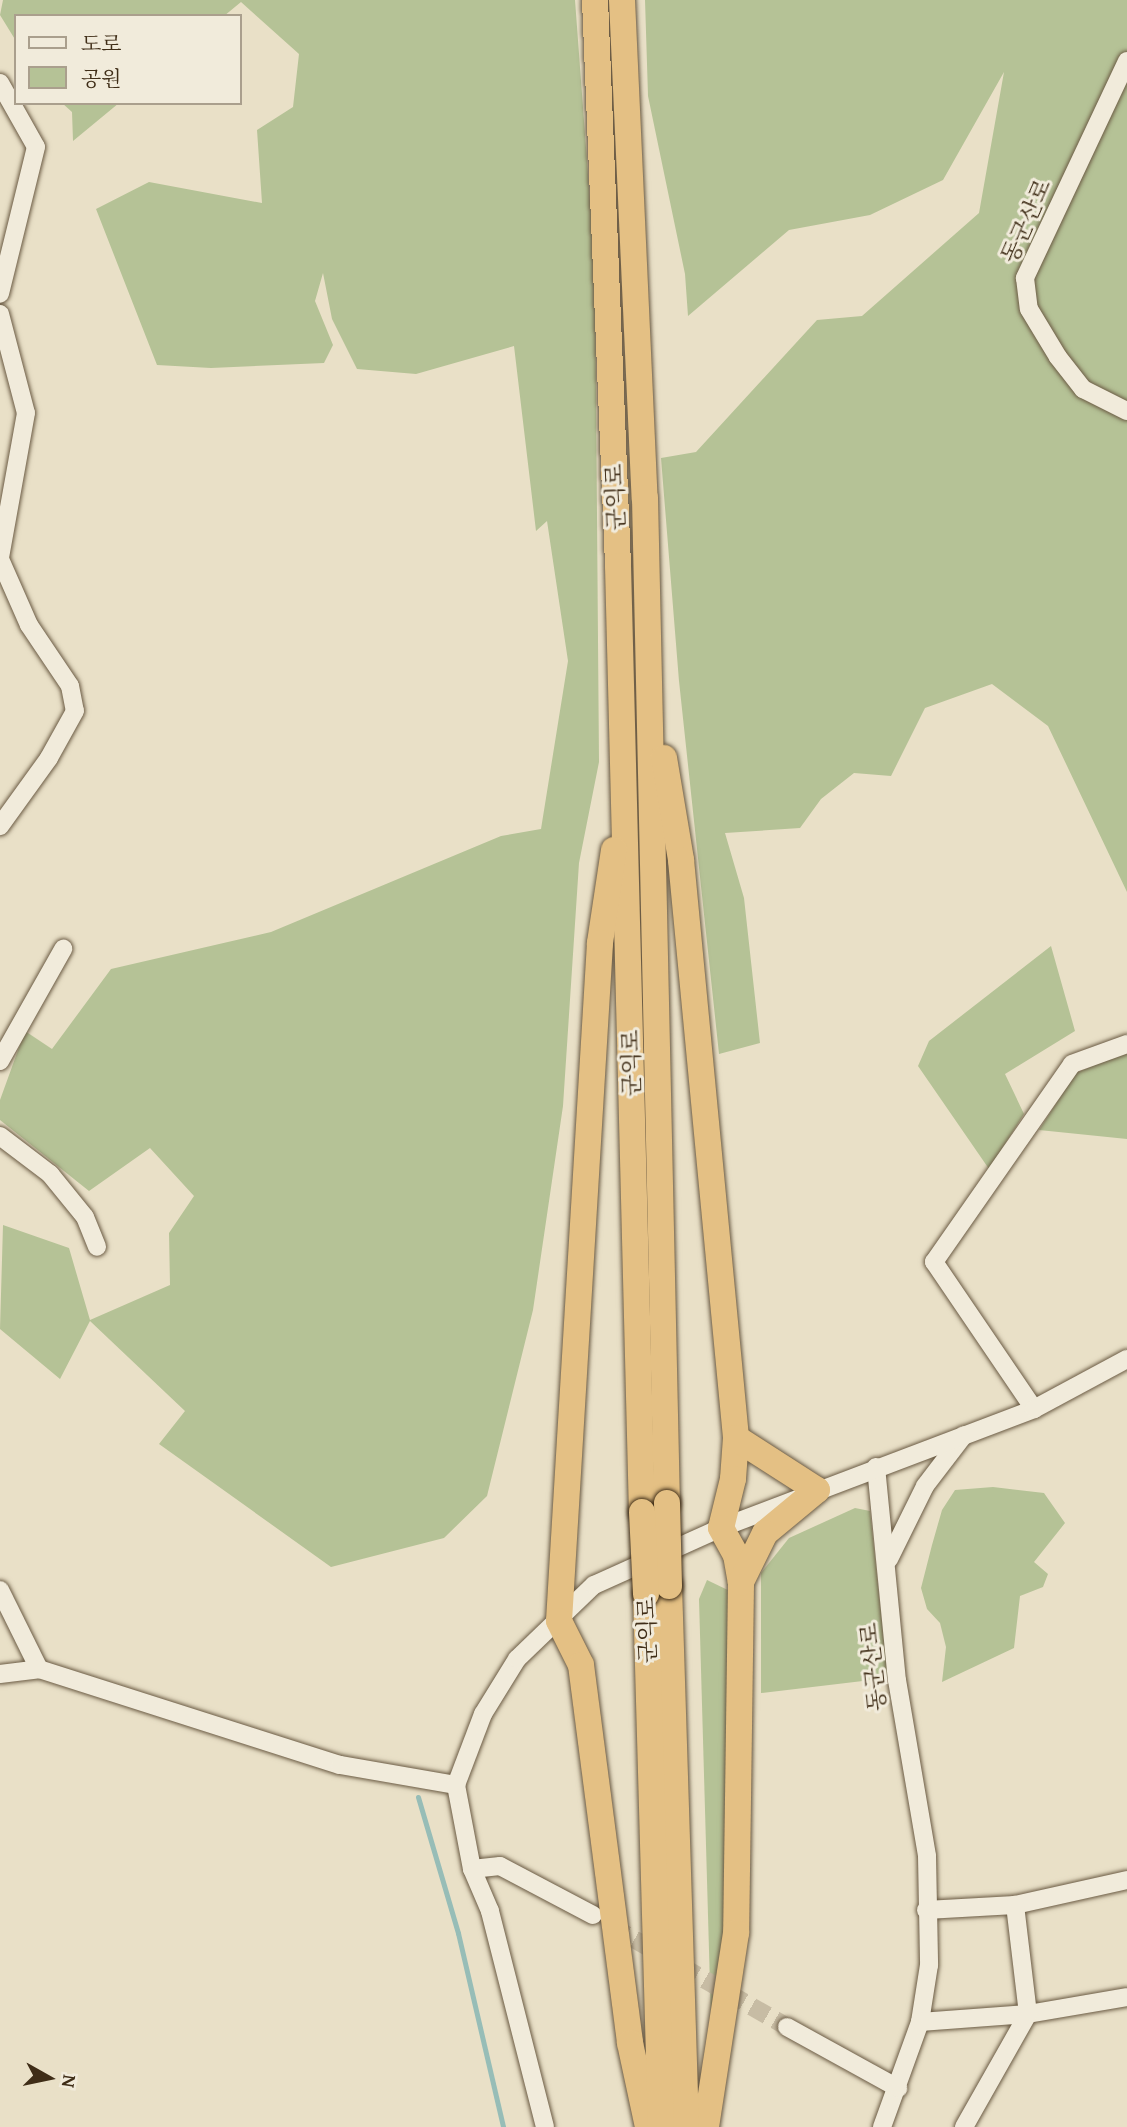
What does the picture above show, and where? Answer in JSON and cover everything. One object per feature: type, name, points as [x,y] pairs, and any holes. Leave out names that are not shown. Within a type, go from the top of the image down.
[{"type":"highway","name":"군익로","points":[[595,0],[624,783],[642,1512],[657,1590],[686,2127]]},
{"type":"highway","name":"군익로","points":[[622,0],[649,670],[667,1503],[657,1590],[661,2127]]},
{"type":"highway","points":[[649,670],[681,860],[736,1438],[733,1479],[721,1528],[736,1555],[741,1584],[736,1933],[706,2127]]},
{"type":"highway","points":[[624,783],[600,943],[559,1621],[581,1665],[630,2043],[648,2127]]},
{"type":"highway","points":[[736,1438],[817,1490],[765,1532],[741,1584]]},
{"type":"street","name":"동군산로","points":[[1127,61],[1025,278],[1029,309],[1058,357],[1083,389],[1127,411]]},
{"type":"street","points":[[0,83],[36,147],[0,294]]},
{"type":"street","points":[[0,314],[26,413],[0,559],[29,625],[70,686],[75,711],[49,758],[0,826]]},
{"type":"street","points":[[0,1061],[63,949]]},
{"type":"street","points":[[1034,1409],[934,1262],[1072,1064],[1127,1044]]},
{"type":"street","points":[[0,1136],[50,1174],[85,1217],[97,1247]]},
{"type":"street","points":[[545,2127],[489,1911],[472,1870],[456,1785],[483,1714],[517,1659],[594,1585],[721,1528],[1034,1409],[1127,1359]]},
{"type":"street","points":[[888,1563],[925,1486],[964,1435]]},
{"type":"street","name":"동군산로","points":[[876,1467],[888,1563],[897,1680],[927,1856],[929,1965],[920,2022],[882,2127]]},
{"type":"street","points":[[0,1590],[39,1669]]},
{"type":"street","points":[[0,1674],[39,1669],[340,1765],[456,1785]]},
{"type":"street","points":[[472,1870],[500,1866],[593,1915]]},
{"type":"street","points":[[926,1910],[1015,1905],[1127,1880]]},
{"type":"street","points":[[964,2127],[1028,2014],[1015,1905]]},
{"type":"street","points":[[920,2022],[1028,2014],[1127,1997]]},
{"type":"street","points":[[788,2027],[898,2088]]},
{"type":"green space","points":[[3,0],[575,0],[595,269],[599,762],[579,863],[563,1106],[533,1310],[487,1496],[444,1538],[331,1567],[159,1444],[185,1411],[90,1321],[60,1379],[0,1329],[3,1225],[69,1248],[90,1320],[170,1285],[169,1233],[194,1196],[150,1148],[89,1191],[0,1120],[0,1100],[25,1031],[52,1049],[111,969],[271,932],[501,836],[541,829],[568,661],[547,521],[536,531],[514,346],[416,374],[357,369],[332,319],[323,273],[315,301],[333,345],[324,363],[211,368],[157,365],[96,209],[149,182],[262,203],[257,130],[293,107],[299,54],[241,2],[226,14],[14,14],[14,38],[0,15]]},
{"type":"green space","points":[[645,0],[1127,0],[1127,892],[1048,726],[992,684],[925,708],[891,776],[854,773],[821,799],[800,828],[725,833],[744,898],[760,1043],[719,1054],[679,681],[661,458],[696,452],[817,320],[862,316],[979,213],[1004,72],[943,180],[870,215],[789,230],[688,316],[685,274],[648,96]]},
{"type":"green space","points":[[64,105],[117,105],[73,141],[72,112]]},
{"type":"green space","points":[[1051,946],[1075,1031],[1005,1074],[1024,1114],[989,1169],[918,1066],[929,1041]]},
{"type":"green space","points":[[1127,1052],[1127,1139],[1039,1130],[1076,1073]]},
{"type":"green space","points":[[993,1487],[1044,1493],[1065,1523],[1034,1562],[1048,1574],[1043,1587],[1020,1596],[1014,1648],[942,1682],[946,1647],[940,1623],[927,1609],[921,1588],[932,1545],[942,1510],[955,1490]]},
{"type":"green space","points":[[855,1508],[870,1511],[888,1678],[761,1693],[761,1573],[789,1538]]},
{"type":"green space","points":[[707,1580],[734,1593],[737,1768],[713,2091],[699,1599]]},
{"type":"waterway","points":[[418,1797],[458,1933],[503,2127]]},
{"type":"tunnel","points":[[611,1926],[787,2027]]}]
